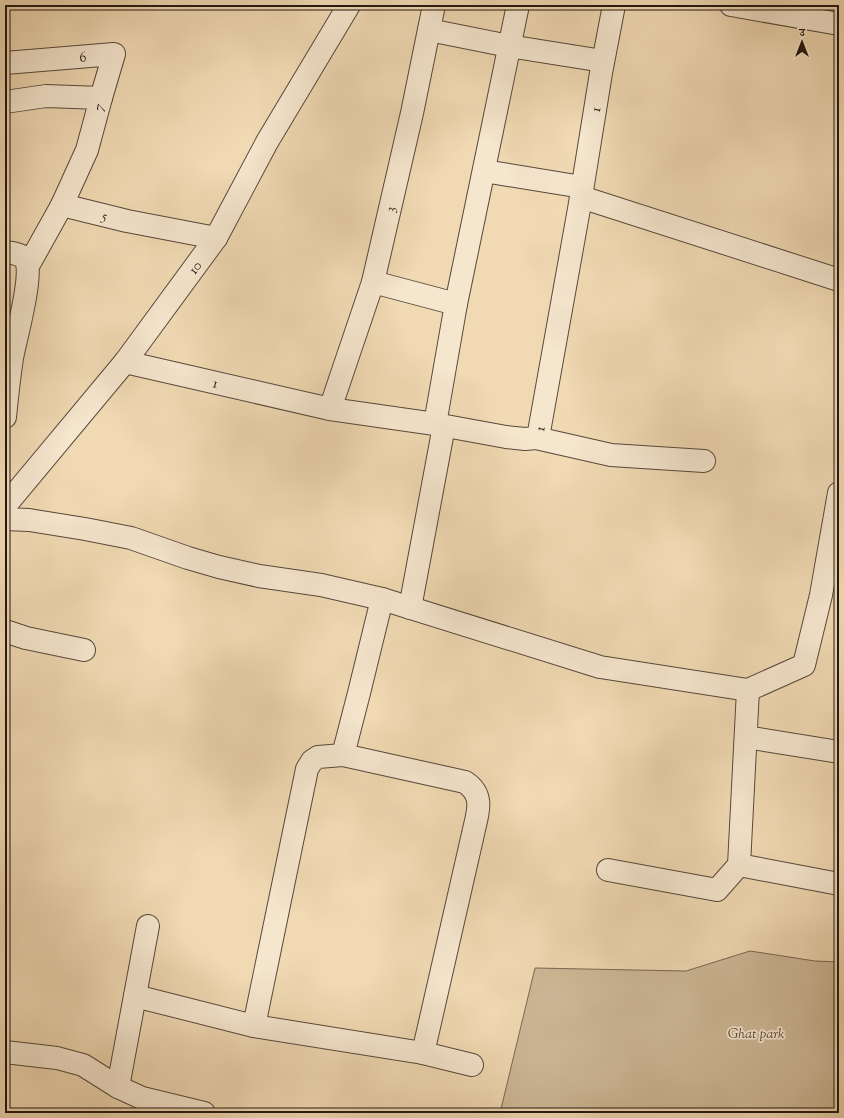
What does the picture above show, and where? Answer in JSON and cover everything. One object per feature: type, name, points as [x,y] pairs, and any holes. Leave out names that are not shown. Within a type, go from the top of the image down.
[{"type":"street","name":"10","points":[[5,506],[124,362],[216,238],[267,142],[348,5]]},
{"type":"street","name":"3","points":[[330,409],[373,282],[412,113],[434,5]]},
{"type":"street","points":[[410,608],[439,425],[456,304],[518,5]]},
{"type":"street","name":"1","points":[[124,362],[330,409],[525,439],[536,438],[539,432],[614,5]]},
{"type":"street","points":[[731,5],[839,24]]},
{"type":"street","points":[[429,30],[510,46],[603,61]]},
{"type":"street","name":"6","points":[[5,63],[114,54],[101,98]]},
{"type":"street","name":"7","points":[[5,102],[46,96],[101,98],[86,150],[62,205]]},
{"type":"street","points":[[484,171],[581,192],[839,280]]},
{"type":"street","name":"5","points":[[62,205],[126,221],[216,238]]},
{"type":"street","points":[[28,266],[62,205]]},
{"type":"street","points":[[5,252],[19,254],[25,259],[28,266],[28,279],[12,359],[5,416]]},
{"type":"street","points":[[373,282],[456,304]]},
{"type":"street","points":[[536,438],[611,455],[704,461]]},
{"type":"street","points":[[5,519],[29,520],[131,538],[219,567],[259,576],[321,585],[382,599],[600,667],[748,690],[804,664],[821,596],[839,493]]},
{"type":"street","points":[[343,755],[360,693],[382,599]]},
{"type":"street","points":[[5,631],[26,638],[84,650]]},
{"type":"street","points":[[608,870],[717,890],[739,865],[748,690]]},
{"type":"street","points":[[746,737],[839,752]]},
{"type":"street","points":[[254,1026],[306,769],[312,761],[318,757],[343,755],[465,782],[472,787],[478,795],[479,802],[473,834],[423,1053]]},
{"type":"street","points":[[739,865],[839,884]]},
{"type":"street","points":[[118,1087],[148,926]]},
{"type":"street","points":[[135,996],[254,1026],[423,1053],[472,1065]]},
{"type":"street","points":[[5,1052],[57,1058],[83,1066],[118,1087],[142,1098],[204,1113]]},
{"type":"green space","name":"Ghat park","points":[[750,951],[815,961],[839,962],[839,1113],[500,1113],[535,968],[686,971]]}]
